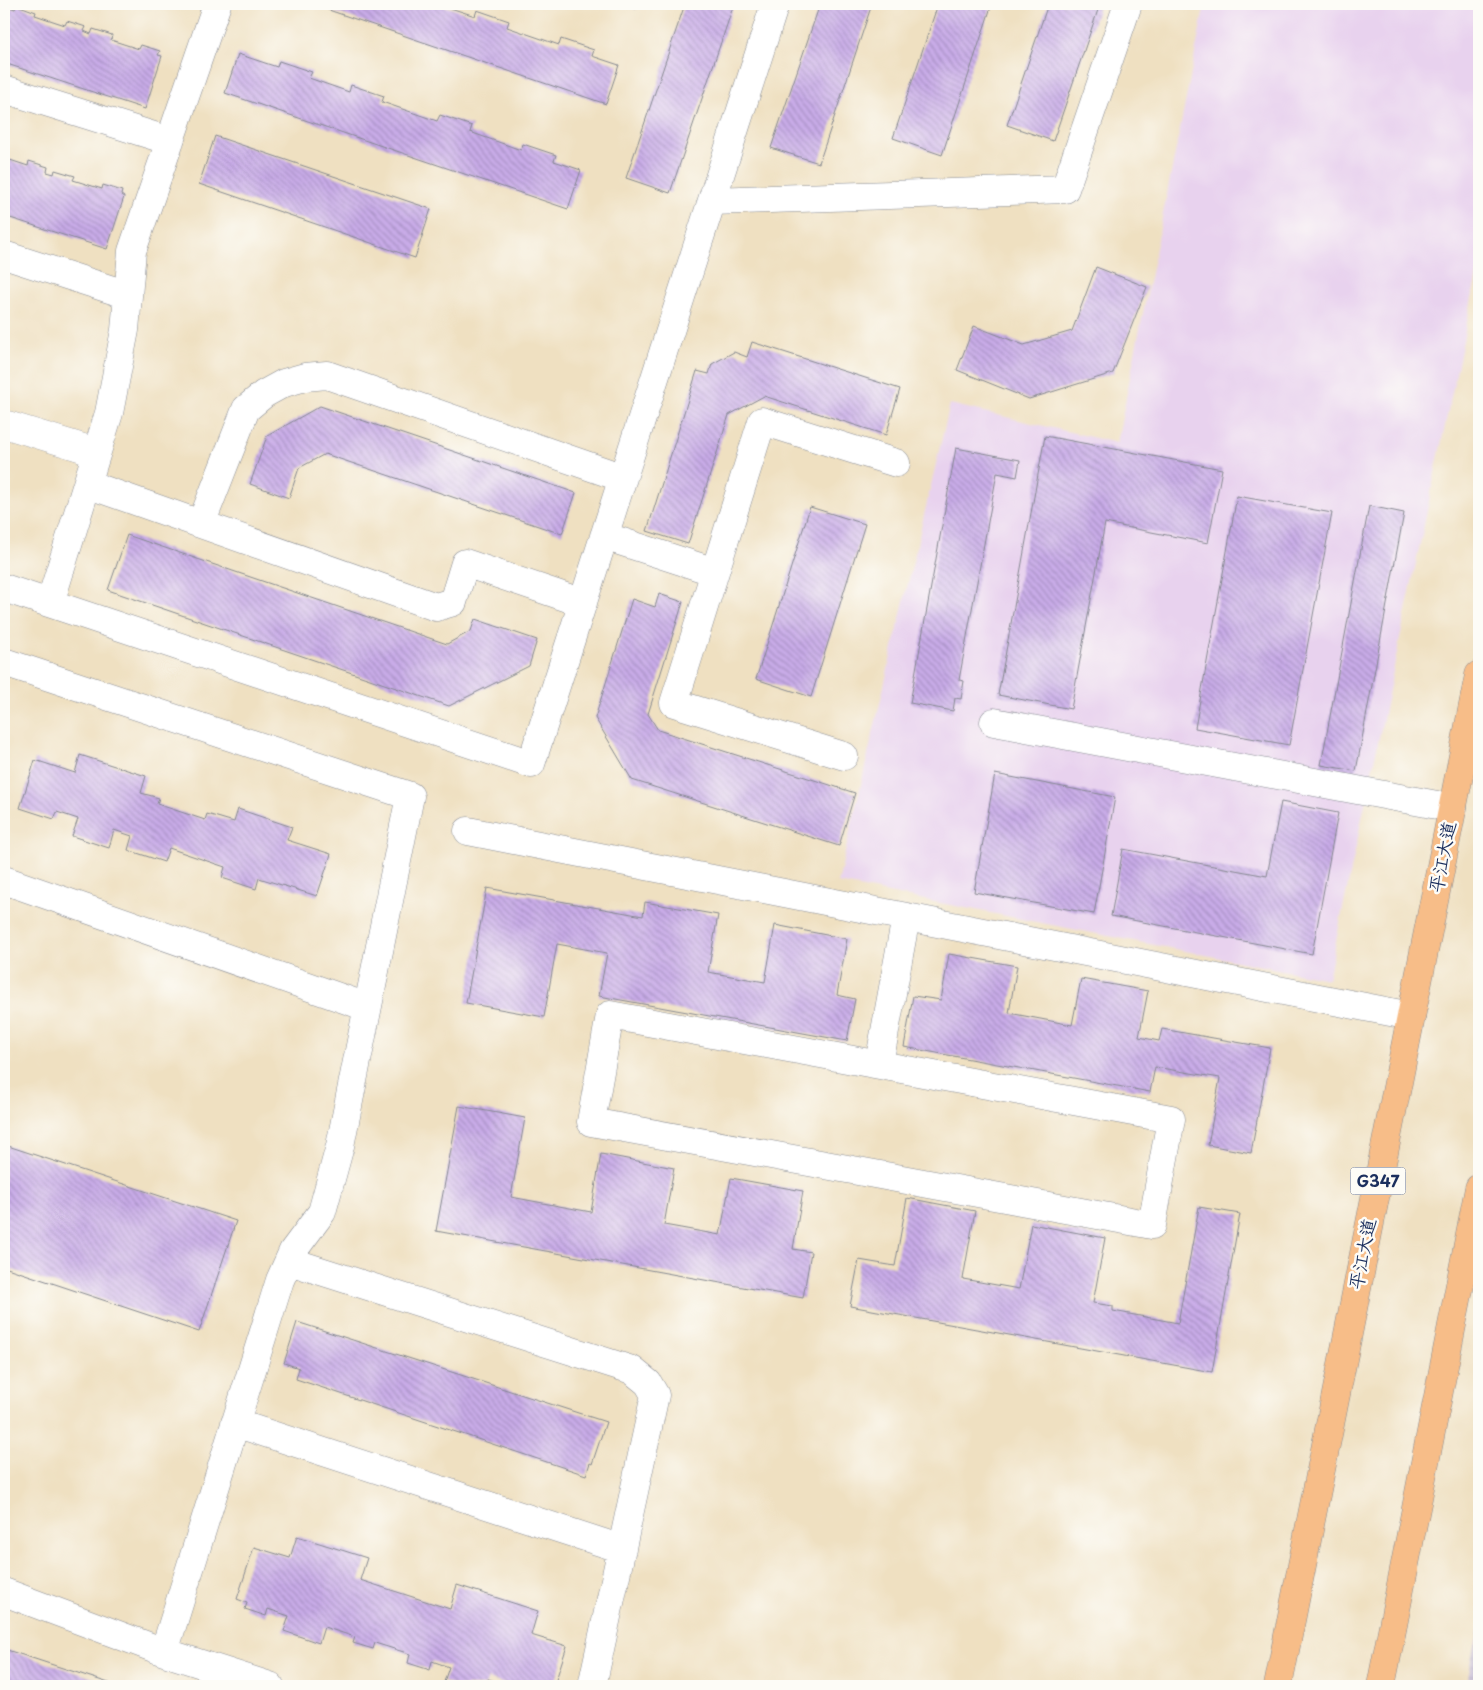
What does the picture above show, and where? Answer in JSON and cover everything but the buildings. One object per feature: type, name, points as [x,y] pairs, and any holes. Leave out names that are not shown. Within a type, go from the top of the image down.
[{"type":"highway","name":"平江大道","points":[[1278,1686],[1479,675]]},
{"type":"highway","points":[[1381,1686],[1479,1188]]},
{"type":"lane","points":[[50,603],[111,403],[125,330],[132,251],[217,4]]},
{"type":"lane","points":[[4,588],[531,764],[775,4]]},
{"type":"lane","points":[[713,201],[1066,189],[1128,4]]},
{"type":"lane","points":[[4,89],[170,141]]},
{"type":"lane","points":[[4,255],[128,295]]},
{"type":"lane","points":[[201,524],[246,409],[264,394],[284,383],[327,375],[623,478]]},
{"type":"lane","points":[[844,756],[674,703],[762,421],[896,463]]},
{"type":"lane","points":[[4,424],[96,452]]},
{"type":"lane","points":[[87,484],[436,607],[453,602],[465,564],[583,603]]},
{"type":"lane","points":[[604,536],[715,572]]},
{"type":"lane","points":[[4,662],[410,796],[340,1146],[322,1212],[293,1252],[280,1280],[164,1652]]},
{"type":"lane","points":[[994,722],[1452,808]]},
{"type":"lane","points":[[468,831],[1411,1016]]},
{"type":"lane","points":[[4,880],[367,1007]]},
{"type":"lane","points":[[879,1064],[906,917]]},
{"type":"lane","points":[[610,1015],[879,1064],[1171,1118],[1152,1224],[591,1122],[610,1015]]},
{"type":"lane","points":[[289,1261],[632,1370],[648,1383],[655,1395],[592,1686]]},
{"type":"lane","points":[[235,1423],[622,1549]]},
{"type":"lane","points":[[4,1592],[164,1652],[270,1686]]},
{"type":"shaded area","points":[[1205,4],[1479,4],[1479,265],[1328,979],[838,883],[950,404],[1117,443]]},
{"type":"shaded area","points":[[1479,1628],[1479,1686],[1466,1686]]}]
